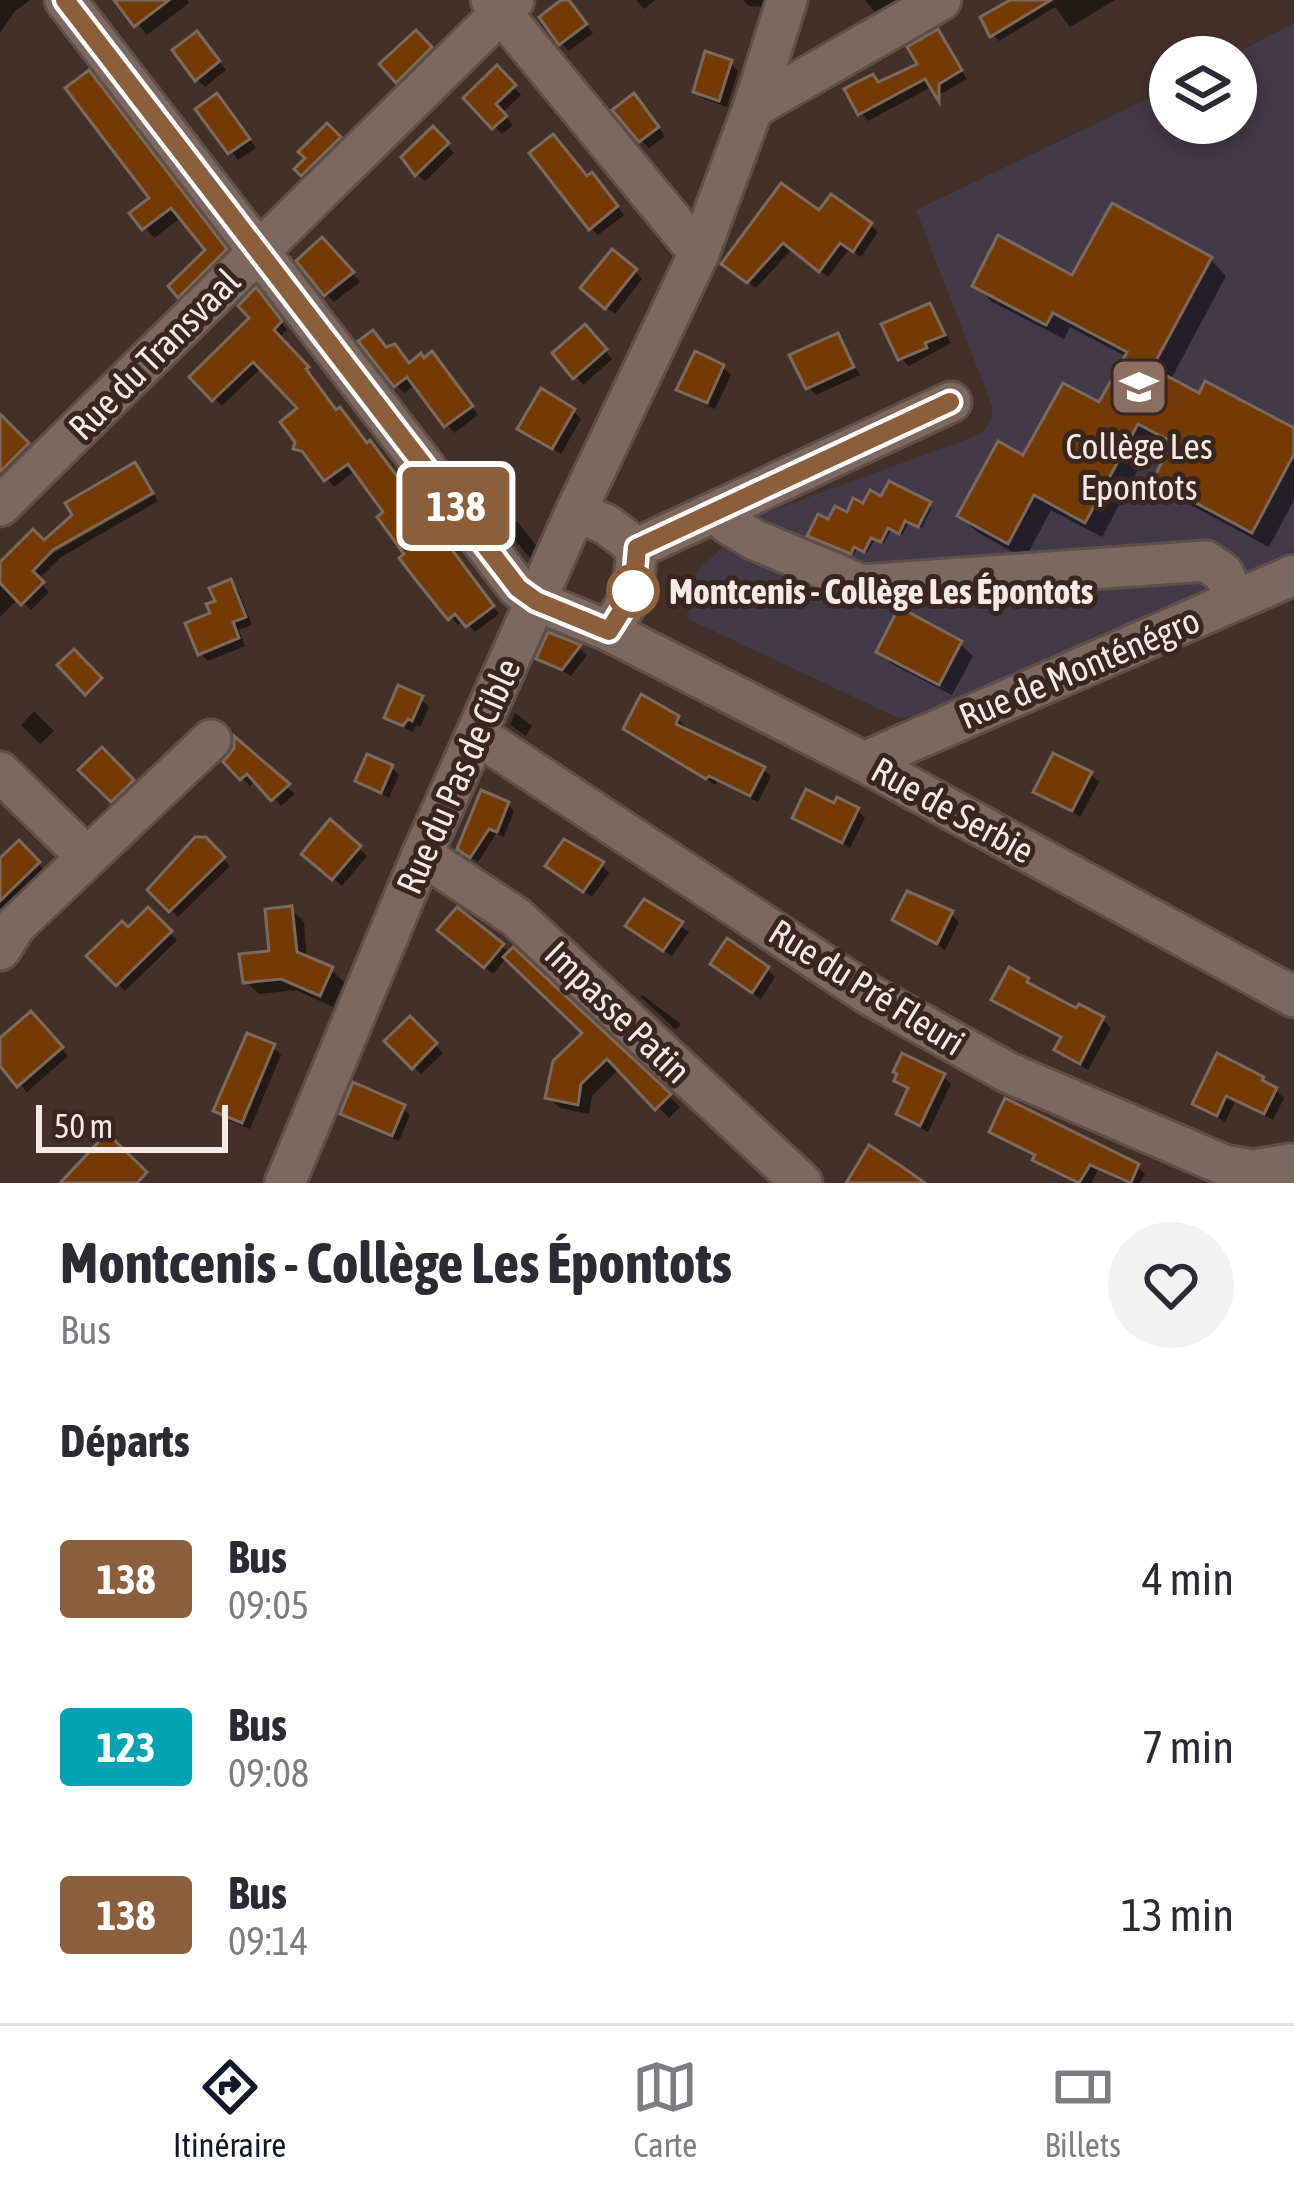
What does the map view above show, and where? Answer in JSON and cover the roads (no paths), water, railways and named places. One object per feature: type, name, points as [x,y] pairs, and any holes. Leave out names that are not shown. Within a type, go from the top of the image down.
[{"type":"street","points":[[65,0],[518,588],[536,601]]},
{"type":"street","name":"Rue du Pas de Cible","points":[[285,1183],[422,855],[576,511],[699,253],[787,0]]},
{"type":"street","points":[[753,108],[941,0]]},
{"type":"street","points":[[502,4],[699,253]]},
{"type":"street","name":"Rue du Transvaal","points":[[0,506],[502,4]]},
{"type":"street","points":[[637,548],[950,402]]},
{"type":"street","points":[[719,510],[727,523],[755,539],[862,585],[1206,561],[1223,573],[1236,600]]},
{"type":"street","points":[[576,511],[607,525],[637,548]]},
{"type":"street","points":[[609,631],[633,593],[637,548]]},
{"type":"street","name":"Rue de Monténégro","points":[[864,762],[1294,575]]},
{"type":"street","name":"Rue de Serbie","points":[[536,601],[609,631],[864,762],[1294,997]]},
{"type":"street","name":"Rue du Pré Fleuri","points":[[476,734],[868,994],[1007,1072],[1224,1166],[1253,1170],[1289,1164]]},
{"type":"street","points":[[0,950],[16,925],[211,740]]},
{"type":"street","points":[[0,772],[87,857]]},
{"type":"street","name":"Impasse Patin","points":[[422,855],[530,929],[802,1183]]},
{"type":"place","name":"Collège Les Epontots","points":[[1139,387]]},
{"type":"place","name":"Montcenis - Collège Les Épontots","points":[[633,591]]}]
